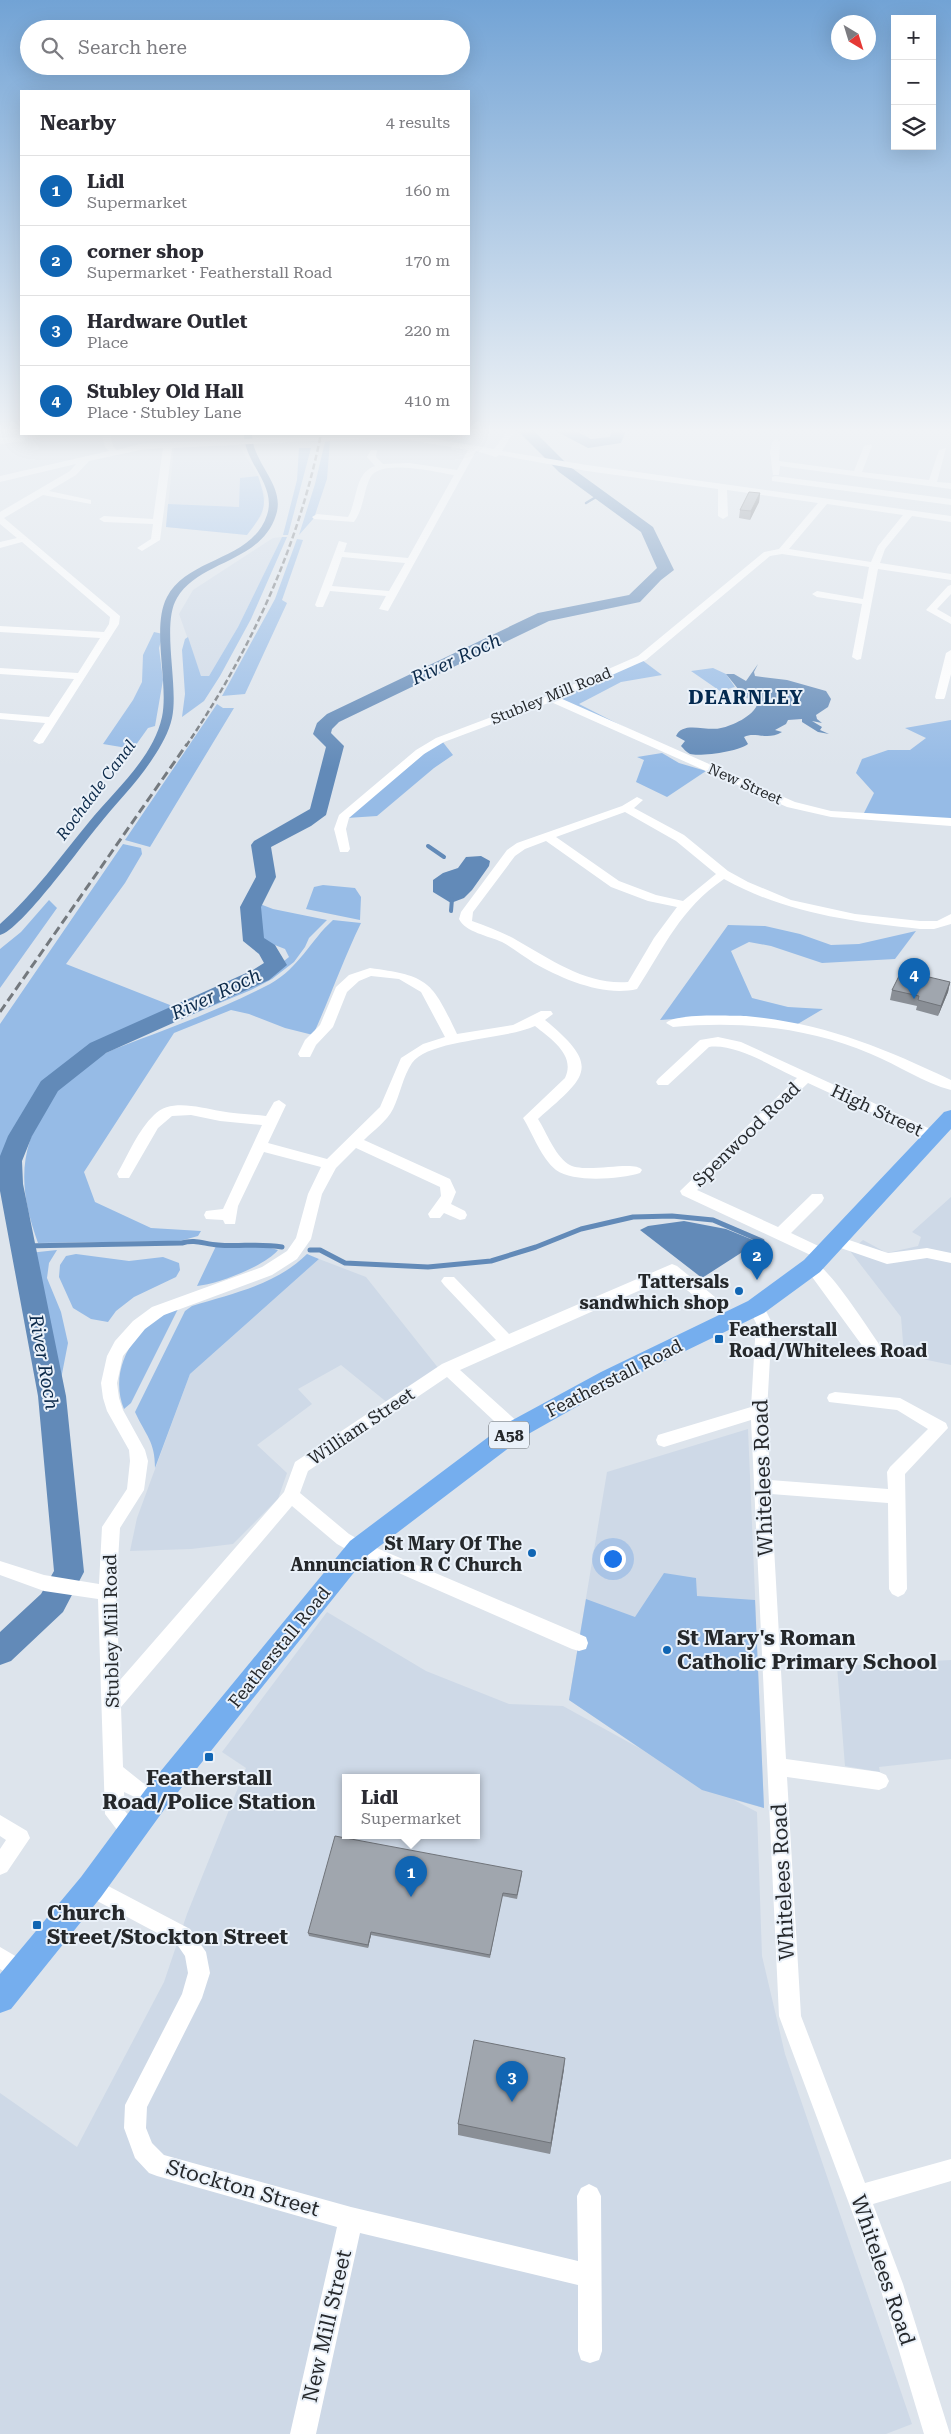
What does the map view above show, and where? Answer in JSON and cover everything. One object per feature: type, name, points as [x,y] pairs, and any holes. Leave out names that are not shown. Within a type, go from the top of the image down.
[{"type":"highway","name":"Featherstall Road","points":[[131,1832],[156,1798],[359,1548],[515,1430],[609,1378],[756,1307],[824,1254],[951,1117]]},
{"type":"highway","name":"A58","points":[[0,1998],[11,1964],[91,1887],[131,1832]]},
{"type":"street","points":[[0,545],[14,542]]},
{"type":"street","points":[[27,542],[115,616],[114,624],[39,742]]},
{"type":"street","points":[[142,548],[152,542]]},
{"type":"street","points":[[384,608],[422,542]]},
{"type":"street","points":[[782,552],[791,542]]},
{"type":"street","points":[[857,657],[874,566],[881,548],[886,542]]},
{"type":"street","points":[[320,605],[342,543]]},
{"type":"street","points":[[782,552],[951,577]]},
{"type":"street","name":"Stubley Mill Road","points":[[344,849],[340,829],[343,817],[420,752],[440,740],[551,698],[642,658],[767,554],[782,552]]},
{"type":"street","points":[[338,554],[411,561]]},
{"type":"street","points":[[326,588],[392,594]]},
{"type":"street","points":[[951,588],[931,610],[951,621]]},
{"type":"street","points":[[816,594],[866,602]]},
{"type":"street","points":[[0,629],[106,635]]},
{"type":"street","points":[[940,697],[951,653]]},
{"type":"street","points":[[0,671],[80,676]]},
{"type":"street","name":"New Street","points":[[551,698],[792,805],[830,814],[951,822]]},
{"type":"street","points":[[0,716],[52,720]]},
{"type":"street","points":[[631,986],[607,986],[562,971],[541,962],[508,940],[467,923],[465,919],[467,912],[511,853],[521,846],[626,808],[637,800]]},
{"type":"street","points":[[626,808],[680,838],[724,874],[793,904],[836,914],[934,926],[951,918]]},
{"type":"street","points":[[547,836],[616,884],[652,898],[683,906]]},
{"type":"street","points":[[631,1001],[631,986],[655,946],[683,906],[703,886],[724,874]]},
{"type":"street","points":[[305,1054],[310,1044],[326,1028],[341,990],[366,967],[402,976],[426,989],[432,996],[454,1041]]},
{"type":"street","name":"Stubley Mill Road","points":[[131,1832],[115,1814],[107,1593],[111,1528],[135,1490],[139,1470],[137,1450],[115,1411],[110,1398],[109,1383],[115,1356],[121,1345],[140,1325],[158,1311],[267,1271],[292,1255],[303,1239],[315,1194],[330,1165],[386,1110],[406,1061],[411,1055],[427,1046],[519,1028],[541,1017],[565,1042],[575,1060],[576,1070],[573,1081],[524,1117],[558,1170],[591,1173],[626,1168]]},
{"type":"street","points":[[673,1023],[707,1018],[741,1019],[812,1030],[864,1046],[951,1086]]},
{"type":"street","name":"High Street","points":[[663,1082],[705,1044],[718,1041],[736,1045],[934,1136]]},
{"type":"street","name":"Spenwood Road","points":[[806,1077],[687,1191],[824,1254],[887,1258],[927,1253],[951,1258]]},
{"type":"street","points":[[211,1215],[230,1217],[231,1206],[279,1105]]},
{"type":"street","points":[[124,1174],[141,1159],[156,1114],[191,1110],[220,1116],[271,1121]]},
{"type":"street","points":[[354,1141],[445,1183],[449,1196],[438,1210],[460,1215]]},
{"type":"street","points":[[259,1146],[330,1165]]},
{"type":"street","points":[[780,1235],[817,1198]]},
{"type":"street","points":[[824,1254],[825,1280],[875,1351]]},
{"type":"street","name":"William Street","points":[[111,1704],[291,1495],[300,1467],[448,1368],[672,1270],[707,1297]]},
{"type":"street","points":[[449,1281],[506,1341]]},
{"type":"street","name":"Whitelees Road","points":[[756,1307],[764,1323],[760,1411],[762,1486],[790,2016],[891,2284],[937,2434]]},
{"type":"street","points":[[448,1368],[515,1430]]},
{"type":"street","points":[[835,1398],[900,1404],[940,1428],[896,1472],[898,1589]]},
{"type":"street","points":[[664,1440],[760,1411]]},
{"type":"street","points":[[762,1486],[897,1497]]},
{"type":"street","points":[[291,1495],[343,1539],[359,1548],[579,1643]]},
{"type":"street","points":[[0,1568],[44,1583],[107,1593]]},
{"type":"street","points":[[777,1766],[879,1780]]},
{"type":"street","points":[[114,1772],[136,1790],[156,1798]]},
{"type":"street","points":[[0,1824],[20,1838],[0,1864]]},
{"type":"street","name":"Stockton Street","points":[[91,1887],[183,1936],[195,1952],[199,1974],[191,1998],[136,2105],[135,2128],[144,2150],[158,2165],[351,2218],[590,2276]]},
{"type":"street","points":[[858,2197],[951,2170]]},
{"type":"street","points":[[589,2196],[590,2351]]},
{"type":"street","name":"New Mill Street","points":[[303,2434],[351,2218]]},
{"type":"shaded area","points":[[267,542],[280,542],[238,627],[209,676],[201,676],[179,614],[193,590]]},
{"type":"shaded area","points":[[280,542],[285,542],[251,619],[220,676],[204,701],[182,717],[185,694],[182,650],[185,639],[188,637],[201,676],[209,676],[238,627]]},
{"type":"shaded area","points":[[296,542],[302,542],[282,600],[287,603],[245,694],[222,696],[275,599]]},
{"type":"shaded area","points":[[154,632],[163,634],[159,648],[163,680],[155,726],[148,728],[133,749],[103,744],[133,700],[142,682],[143,655]]},
{"type":"shaded area","points":[[642,660],[662,675],[621,682],[579,704],[626,728],[562,702],[561,698],[565,694]]},
{"type":"shaded area","points":[[758,664],[754,672],[755,676],[787,680],[826,691],[831,699],[828,707],[816,715],[817,719],[822,723],[812,721],[822,727],[820,730],[829,734],[818,732],[802,722],[802,719],[788,720],[786,724],[775,730],[782,732],[777,735],[748,735],[744,737],[748,744],[744,747],[702,755],[687,752],[681,746],[685,741],[676,736],[679,731],[690,727],[715,729],[726,727],[742,720],[755,709],[757,705],[743,695],[726,674],[734,674],[746,681]]},
{"type":"shaded area","points":[[713,668],[726,674],[735,687],[720,691],[691,671]]},
{"type":"shaded area","points":[[217,704],[223,708],[234,708],[150,847],[125,840]]},
{"type":"shaded area","points":[[951,720],[951,820],[864,813],[874,793],[856,773],[862,759],[888,750],[910,750],[926,738],[905,728]]},
{"type":"shaded area","points":[[442,741],[453,755],[434,768],[377,816],[347,818],[431,748]]},
{"type":"shaded area","points":[[662,753],[679,763],[706,771],[667,797],[636,782],[644,760],[637,757]]},
{"type":"shaded area","points":[[123,844],[141,848],[142,854],[125,883],[66,964],[175,1007],[102,1039],[72,1060],[38,1089],[3,1152],[0,1165],[0,1024]]},
{"type":"shaded area","points":[[481,856],[490,861],[489,866],[464,898],[451,903],[433,892],[433,880],[443,873],[458,868],[466,857]]},
{"type":"shaded area","points":[[323,885],[355,888],[361,897],[360,920],[306,909],[314,887]]},
{"type":"shaded area","points":[[49,900],[57,908],[0,988],[0,949],[21,932]]},
{"type":"shaded area","points":[[252,901],[273,909],[327,920],[309,938],[294,962],[272,979],[251,990],[109,1049],[83,1062],[104,1049],[247,985],[270,972],[289,957],[285,949],[257,938]]},
{"type":"shaded area","points":[[333,920],[361,923],[313,1035],[231,1010],[174,1033],[84,1172],[95,1202],[151,1228],[201,1231],[198,1236],[180,1241],[38,1243],[27,1206],[24,1171],[26,1154],[39,1120],[49,1102],[66,1081],[85,1064],[104,1054],[203,1015],[270,984],[297,962]]},
{"type":"shaded area","points":[[728,925],[765,926],[800,934],[831,945],[859,944],[916,931],[895,959],[822,963],[771,946],[749,942],[731,951],[752,998],[788,1007],[823,1009],[796,1025],[701,1017],[660,1020]]},
{"type":"shaded area","points":[[951,1197],[951,1365],[904,1355],[901,1317],[850,1251],[863,1240],[887,1253],[918,1246],[921,1237],[912,1232]]},
{"type":"shaded area","points":[[684,1221],[726,1229],[758,1242],[702,1278],[640,1230],[648,1226]]},
{"type":"shaded area","points":[[260,1245],[278,1250],[272,1256],[252,1268],[217,1282],[197,1286],[216,1246]]},
{"type":"shaded area","points":[[57,1250],[49,1263],[47,1278],[61,1312],[68,1343],[61,1379],[54,1380],[29,1253]]},
{"type":"shaded area","points":[[76,1254],[129,1261],[163,1257],[179,1263],[180,1270],[176,1277],[134,1297],[116,1311],[108,1322],[91,1319],[73,1308],[59,1277],[60,1265],[66,1256]]},
{"type":"shaded area","points":[[307,1254],[319,1259],[190,1374],[155,1468],[152,1445],[135,1412],[185,1311],[192,1306],[268,1281],[295,1265]]},
{"type":"shaded area","points":[[319,1259],[366,1277],[439,1369],[389,1404],[341,1365],[298,1389],[312,1404],[257,1445],[287,1473],[278,1499],[233,1544],[191,1549],[130,1551],[137,1518],[190,1374]]},
{"type":"shaded area","points":[[178,1309],[131,1403],[124,1409],[120,1393],[120,1378],[129,1348],[138,1335],[150,1324],[163,1315]]},
{"type":"shaded area","points":[[748,1429],[764,1808],[734,1800],[757,1812],[762,1956],[785,2054],[912,2424],[886,2434],[0,2434],[0,2093],[77,2147],[164,1982],[187,1914],[246,1768],[222,1752],[327,1612],[426,1671],[509,1704],[563,1706],[641,1749],[569,1700],[607,1472]]},
{"type":"shaded area","points":[[664,1573],[696,1578],[697,1596],[755,1600],[764,1808],[702,1790],[569,1700],[586,1599],[635,1617]]},
{"type":"shaded area","points":[[951,1660],[951,1759],[879,1767],[880,1772],[845,1766],[837,1666]]},
{"type":"building","points":[[901,972],[928,980],[929,977],[950,982],[941,1006],[918,1000],[919,996],[892,990]]},
{"type":"building","points":[[335,1836],[342,1837],[342,1839],[351,1839],[522,1871],[517,1895],[503,1893],[490,1955],[371,1932],[368,1945],[308,1933]]},
{"type":"building","points":[[474,2040],[565,2058],[551,2143],[458,2124]]},
{"type":"waterway","name":"Rochdale Canal","points":[[0,931],[26,906],[49,879],[136,773],[156,745],[167,717],[166,636],[172,597],[182,585],[196,575],[241,551],[254,542]]},
{"type":"waterway","name":"River Roch","points":[[0,1652],[52,1603],[69,1572],[52,1396],[11,1184],[10,1161],[20,1136],[49,1086],[98,1048],[261,975],[276,965],[267,950],[254,941],[250,913],[252,901],[266,877],[261,845],[304,822],[319,811],[335,746],[322,734],[323,727],[333,718],[544,617],[634,599],[643,592],[656,576],[666,570],[653,542]]},
{"type":"waterway","points":[[428,846],[444,857]]},
{"type":"waterway","points":[[451,911],[452,899]]},
{"type":"waterway","points":[[310,1250],[320,1250],[345,1263],[428,1267],[491,1261],[536,1247],[581,1229],[633,1217],[672,1216],[713,1220],[762,1241]]},
{"type":"waterway","points":[[23,1246],[182,1243],[191,1241],[226,1245],[282,1247]]},
{"type":"railway","points":[[186,746],[210,710],[251,635],[269,597],[291,542]]},
{"type":"railway","points":[[0,1012],[187,744]]},
{"type":"place","name":"Stubley Old Hall","points":[[914,999]]},
{"type":"place","name":"corner shop","points":[[757,1280]]},
{"type":"place","name":"Tattersals sandwhich shop","points":[[739,1291]]},
{"type":"place","name":"Featherstall Road/Whitelees Road","points":[[719,1339]]},
{"type":"place","name":"St Mary Of The Annunciation R C Church","points":[[532,1553]]},
{"type":"place","name":"St Mary's Roman Catholic Primary School","points":[[667,1650]]},
{"type":"place","name":"Featherstall Road/Police Station","points":[[209,1757]]},
{"type":"place","name":"Lidl","points":[[411,1897]]},
{"type":"place","name":"Church Street/Stockton Street","points":[[37,1925]]},
{"type":"place","name":"Hardware Outlet","points":[[512,2102]]},
{"type":"district","name":"DEARNLEY","points":[[746,697]]}]
